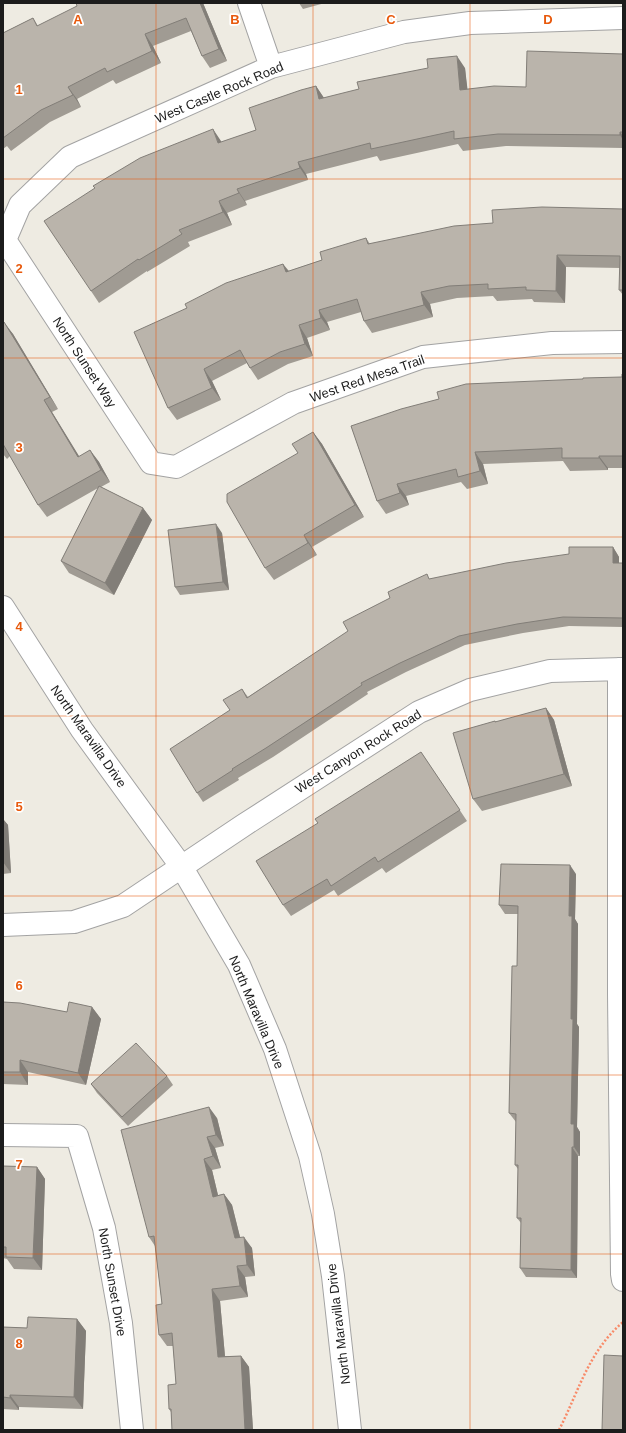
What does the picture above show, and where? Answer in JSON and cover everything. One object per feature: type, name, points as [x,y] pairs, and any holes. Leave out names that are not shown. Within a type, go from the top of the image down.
[{"type":"street","points":[[249,3],[271,67]]},
{"type":"street","name":"West Castle Rock Road","points":[[5,240],[20,205],[70,157],[271,67],[404,32],[470,23],[591,11],[623,18]]},
{"type":"street","name":"North Sunset Way","points":[[5,240],[151,462],[176,467]]},
{"type":"street","name":"West Red Mesa Trail","points":[[176,467],[293,403],[423,357],[552,343],[623,342]]},
{"type":"street","name":"North Maravilla Drive","points":[[3,607],[82,730],[181,866],[239,965],[276,1049],[310,1156],[324,1214],[350,1430]]},
{"type":"street","points":[[621,669],[623,1280]]},
{"type":"street","name":"West Canyon Rock Road","points":[[3,925],[74,922],[123,906],[181,866],[419,712],[470,690],[550,671],[621,669]]},
{"type":"street","name":"North Sunset Drive","points":[[3,1135],[77,1136],[104,1228],[121,1323],[132,1430]]},
{"type":"path","points":[[558,1430],[574,1400],[587,1368],[602,1343],[623,1322]]},
{"type":"building","points":[[76,3],[200,3],[219,49],[202,56],[186,18],[145,34],[152,51],[107,72],[105,68],[68,87],[73,95],[41,110],[3,138],[3,33],[33,18],[37,26],[77,6]]},
{"type":"building","points":[[527,51],[623,54],[623,132],[620,132],[620,135],[498,134],[454,139],[454,131],[371,149],[370,143],[298,162],[300,168],[237,189],[239,193],[219,201],[223,212],[179,230],[182,234],[139,260],[138,259],[91,291],[44,221],[95,188],[93,186],[140,158],[213,129],[218,143],[256,130],[249,108],[316,86],[319,99],[359,89],[357,82],[428,68],[427,59],[457,56],[460,90],[494,86],[526,87]]},
{"type":"building","points":[[542,207],[623,209],[623,290],[619,290],[620,256],[557,255],[556,291],[526,290],[526,287],[488,289],[488,284],[449,286],[421,292],[424,305],[364,321],[357,299],[319,310],[321,318],[299,325],[305,344],[280,352],[250,368],[240,350],[204,369],[212,388],[168,408],[134,332],[187,308],[185,304],[226,283],[283,264],[286,272],[322,260],[320,252],[366,238],[368,244],[454,226],[493,223],[492,210]]},
{"type":"building","points":[[4,322],[50,397],[44,400],[78,457],[90,450],[101,470],[38,505],[3,444]]},
{"type":"building","points":[[622,374],[623,456],[599,456],[599,458],[562,458],[562,448],[475,452],[480,471],[458,477],[456,469],[397,484],[400,493],[377,501],[351,426],[401,409],[439,399],[437,392],[466,384],[622,377]]},
{"type":"building","points":[[313,432],[355,505],[304,535],[308,543],[265,568],[227,502],[227,494],[298,453],[292,444]]},
{"type":"building","points":[[99,486],[143,508],[105,583],[61,561]]},
{"type":"building","points":[[216,524],[223,582],[175,587],[168,530]]},
{"type":"building","points":[[569,547],[613,547],[613,563],[623,563],[623,618],[563,617],[517,624],[459,636],[361,683],[362,685],[197,793],[170,749],[230,710],[223,700],[242,689],[247,698],[348,631],[343,622],[390,598],[388,592],[427,574],[429,579],[506,563],[569,554]]},
{"type":"building","points":[[546,708],[564,774],[473,799],[453,733]]},
{"type":"building","points":[[421,752],[460,810],[378,862],[375,857],[331,886],[327,879],[283,905],[256,861],[318,823],[315,819]]},
{"type":"building","points":[[501,864],[570,865],[569,916],[572,916],[571,1019],[573,1019],[571,1124],[574,1124],[574,1147],[572,1147],[571,1270],[520,1268],[521,1218],[517,1218],[518,1165],[515,1165],[516,1114],[509,1113],[512,966],[517,966],[518,906],[499,905]]},
{"type":"building","points":[[3,1002],[20,1003],[67,1012],[69,1002],[92,1007],[78,1073],[20,1060],[20,1072],[3,1072]]},
{"type":"building","points":[[136,1043],[167,1076],[122,1117],[91,1084]]},
{"type":"building","points":[[209,1107],[216,1135],[207,1137],[213,1156],[204,1159],[213,1197],[224,1194],[235,1238],[244,1237],[247,1265],[237,1266],[240,1286],[212,1289],[218,1357],[241,1356],[245,1430],[172,1430],[168,1385],[176,1384],[172,1333],[159,1335],[156,1305],[162,1304],[154,1236],[149,1237],[121,1130]]},
{"type":"building","points":[[3,1166],[37,1167],[33,1258],[6,1257],[6,1247],[3,1247]]},
{"type":"building","points":[[28,1317],[77,1319],[74,1397],[10,1395],[10,1398],[3,1397],[3,1327],[27,1328]]},
{"type":"building","points":[[604,1355],[623,1356],[623,1430],[602,1430]]}]
